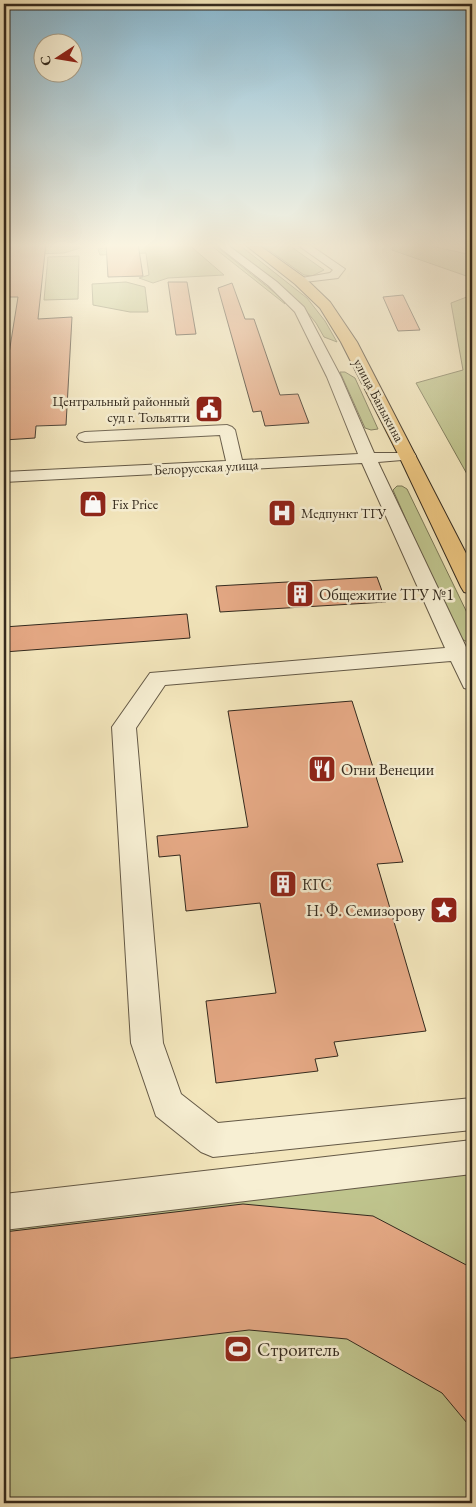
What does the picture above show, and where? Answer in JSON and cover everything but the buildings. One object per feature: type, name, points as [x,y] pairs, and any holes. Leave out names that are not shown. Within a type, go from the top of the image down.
[{"type":"main road","name":"улица Баныкина","points":[[330,313],[348,342],[408,456],[472,587]]},
{"type":"street","points":[[302,313],[334,377],[368,458],[466,654],[472,683]]},
{"type":"street","points":[[85,437],[227,430],[235,465]]},
{"type":"street","name":"Белорусская улица","points":[[4,477],[408,456]]},
{"type":"street","points":[[466,654],[158,678],[124,727],[146,1043],[168,1105],[213,1140],[472,1114]]},
{"type":"street","points":[[4,1212],[472,1157]]},
{"type":"green space","points":[[308,313],[319,313],[337,342],[324,337]]},
{"type":"green space","points":[[453,313],[472,313],[472,483],[416,383],[463,370]]},
{"type":"green space","points":[[340,372],[345,372],[355,378],[378,429],[371,430],[365,428]]},
{"type":"green space","points":[[397,486],[407,489],[472,623],[472,642],[465,641],[457,635],[393,490]]},
{"type":"green space","name":"Строитель","points":[[472,1142],[472,1503],[4,1503],[4,1196]]},
{"type":"place","name":"Центральный районный суд г. Тольятти","points":[[209,409]]},
{"type":"place","name":"Fix Price","points":[[93,504]]},
{"type":"place","name":"Медпункт ТГУ","points":[[282,513]]},
{"type":"place","name":"Общежитие ТГУ №1","points":[[300,594]]},
{"type":"place","name":"Огни Венеции","points":[[322,769]]},
{"type":"place","name":"КГС","points":[[283,884]]},
{"type":"place","name":"Н. Ф. Семизорову","points":[[444,910]]},
{"type":"place","name":"Строитель","points":[[238,1349]]}]
